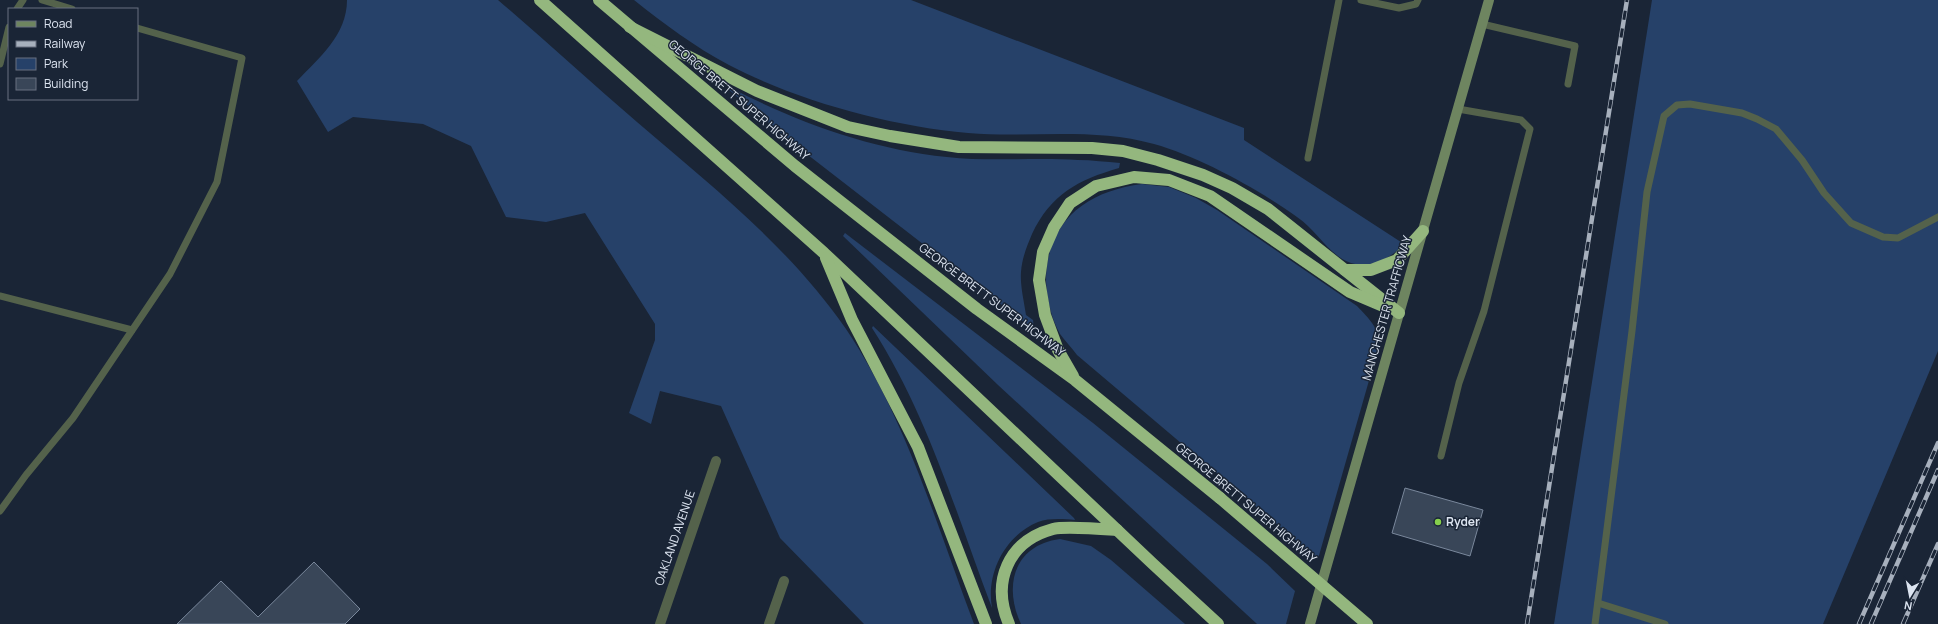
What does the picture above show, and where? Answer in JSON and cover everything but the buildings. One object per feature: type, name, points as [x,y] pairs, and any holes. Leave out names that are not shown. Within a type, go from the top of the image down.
[{"type":"highway","points":[[540,0],[824,253],[1218,624]]},
{"type":"highway","name":"GEORGE BRETT SUPER HIGHWAY","points":[[599,0],[801,171],[977,309],[1075,380],[1220,498],[1367,624]]},
{"type":"highway","points":[[630,27],[757,90],[848,127],[890,136],[959,147],[1092,148],[1123,151],[1158,160],[1203,175],[1232,188],[1268,209],[1399,313]]},
{"type":"highway","points":[[1075,380],[1058,350],[1045,315],[1039,280],[1043,252],[1054,227],[1070,203],[1096,186],[1134,177],[1169,180],[1210,196],[1350,292],[1399,313]]},
{"type":"highway","points":[[1345,270],[1371,270],[1397,260],[1423,231]]},
{"type":"highway","points":[[824,253],[852,320],[918,447],[986,624]]},
{"type":"highway","points":[[1009,624],[1004,613],[1001,591],[1004,573],[1014,553],[1030,538],[1055,528],[1117,530]]},
{"type":"main road","name":"MANCHESTER TRAFFICWAY","points":[[1310,624],[1489,0]]},
{"type":"street","name":"OAKLAND AVENUE","points":[[660,624],[716,461]]},
{"type":"street","points":[[769,624],[784,582]]},
{"type":"lane","points":[[42,0],[69,8]]},
{"type":"lane","points":[[1308,158],[1339,0]]},
{"type":"lane","points":[[1361,0],[1399,8],[1416,4],[1418,0]]},
{"type":"lane","points":[[1482,24],[1575,46],[1568,84]]},
{"type":"lane","points":[[0,511],[26,475],[73,418],[170,274],[218,182],[242,58],[138,28]]},
{"type":"lane","points":[[0,64],[8,31]]},
{"type":"lane","points":[[1595,624],[1648,192],[1664,116],[1677,105],[1690,104],[1742,113],[1757,118],[1776,128],[1802,160],[1824,192],[1852,223],[1883,237],[1898,238],[1938,217]]},
{"type":"lane","points":[[1441,456],[1459,383],[1484,311],[1530,129],[1521,120],[1458,109]]},
{"type":"lane","points":[[0,296],[132,330]]},
{"type":"lane","points":[[1598,604],[1664,624]]},
{"type":"green space","points":[[347,0],[498,0],[749,219],[800,271],[824,299],[846,329],[867,363],[886,398],[903,435],[933,511],[974,624],[864,624],[780,538],[721,406],[660,391],[651,424],[629,413],[655,340],[655,324],[585,213],[546,222],[506,217],[471,146],[423,124],[353,117],[328,132],[297,81],[330,45],[337,35],[346,13]]},
{"type":"green space","points":[[634,0],[911,0],[1244,128],[1244,140],[1404,244],[1393,254],[1380,261],[1366,265],[1351,263],[1336,254],[1304,222],[1282,206],[1209,165],[1154,144],[1131,139],[1085,134],[991,134],[938,130],[876,118],[845,110],[784,90],[729,65],[680,35]]},
{"type":"green space","points":[[1652,0],[1938,0],[1938,351],[1823,624],[1554,624]]},
{"type":"green space","points":[[731,88],[757,101],[809,123],[836,133],[891,148],[947,157],[1062,159],[1120,163],[1119,168],[1091,178],[1067,190],[1048,208],[1032,234],[1024,257],[1021,277],[1026,315],[1033,320],[1034,330],[799,148],[728,89]]},
{"type":"green space","points":[[1142,184],[1169,187],[1196,198],[1217,210],[1357,306],[1374,325],[1378,336],[1378,349],[1318,559],[1077,355],[1060,334],[1054,322],[1047,295],[1046,281],[1048,260],[1053,242],[1062,226],[1073,213],[1087,202],[1122,188]]},
{"type":"green space","points":[[845,233],[1093,423],[1267,564],[1295,591],[1286,624],[1257,624],[998,385],[843,236]]},
{"type":"green space","points":[[873,326],[1075,520],[1056,519],[1038,522],[1026,528],[1007,546],[995,570],[992,582],[992,608],[953,500],[925,429],[909,394],[872,328]]},
{"type":"green space","points":[[1060,539],[1091,546],[1111,560],[1185,624],[1021,624],[1013,596],[1013,582],[1016,570],[1032,549],[1044,543]]},
{"type":"railway","points":[[1527,624],[1627,0]]},
{"type":"railway","points":[[1859,624],[1938,443]]},
{"type":"railway","points":[[1871,624],[1938,470]]},
{"type":"railway","points":[[1903,624],[1938,544]]},
{"type":"place","name":"Ryder","points":[[1438,522]]}]
